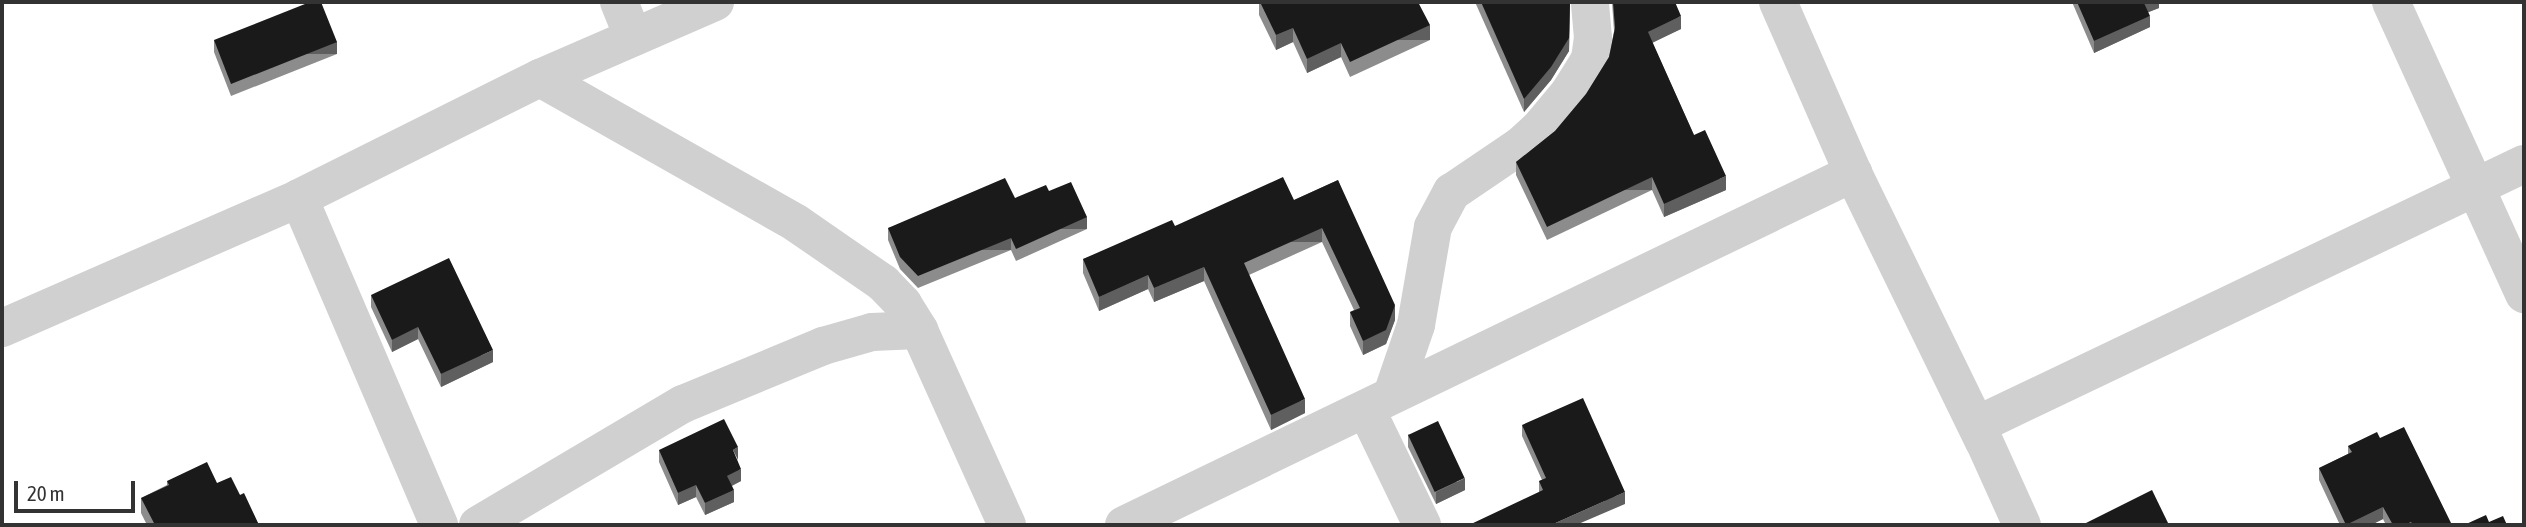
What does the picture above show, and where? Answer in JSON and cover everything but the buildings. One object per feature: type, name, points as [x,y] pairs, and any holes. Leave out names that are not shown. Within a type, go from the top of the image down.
[{"type":"street","points":[[618,2],[633,37]]},
{"type":"street","points":[[2,328],[299,198],[540,78],[715,2]]},
{"type":"street","points":[[1422,525],[1379,402],[1416,326],[1433,227],[1452,192],[1529,138],[1569,93],[1590,59],[1593,38],[1590,2]]},
{"type":"street","points":[[1778,2],[1853,173],[1977,425],[2022,525]]},
{"type":"street","points":[[2391,2],[2524,294]]},
{"type":"street","points":[[540,78],[796,223],[883,283],[903,304],[919,330],[1007,525]]},
{"type":"street","points":[[1977,425],[2524,164]]},
{"type":"street","points":[[1124,525],[1853,173]]},
{"type":"street","points":[[299,198],[439,525]]},
{"type":"street","points":[[478,525],[683,404],[823,346],[872,332],[919,330]]}]
